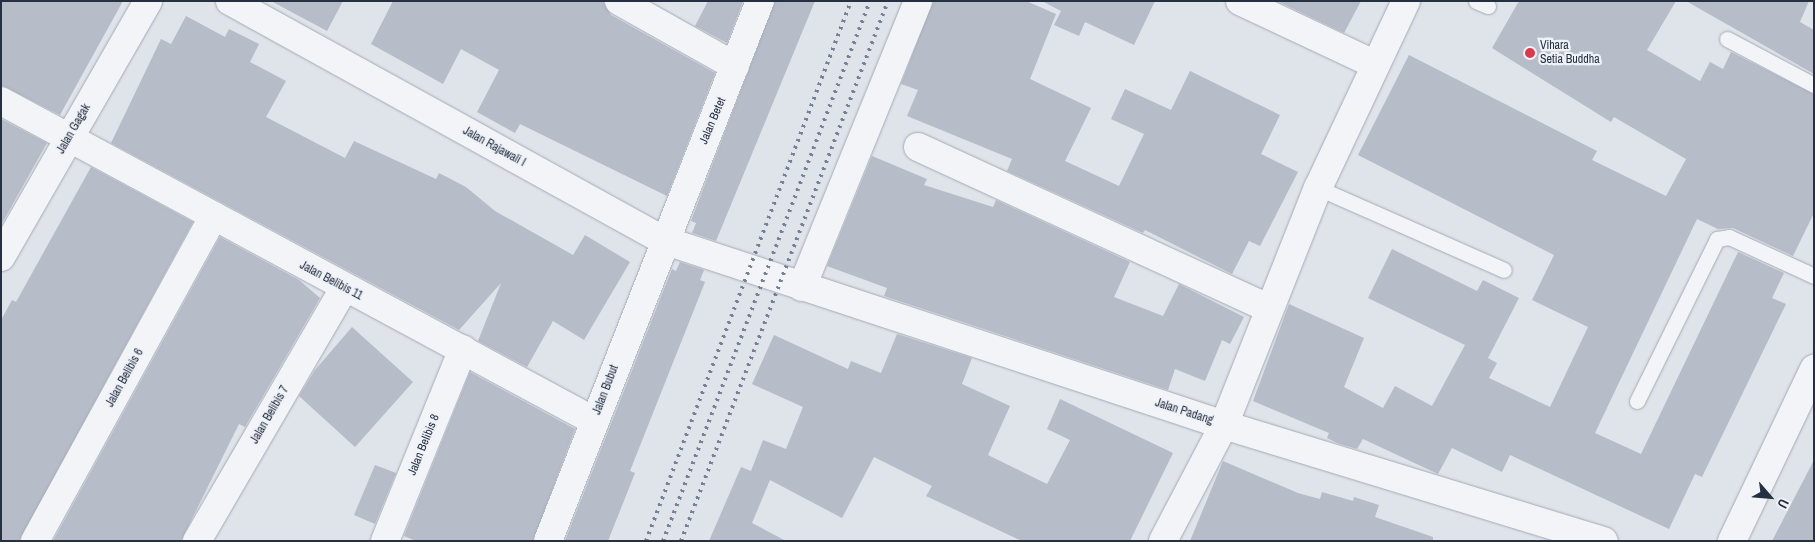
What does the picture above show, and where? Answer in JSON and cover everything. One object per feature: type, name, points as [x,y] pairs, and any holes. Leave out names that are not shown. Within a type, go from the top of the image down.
[{"type":"street","name":"Jalan Gagak","points":[[1,257],[148,1]]},
{"type":"street","name":"Jalan Rajawali I","points":[[230,1],[663,240],[766,275]]},
{"type":"street","points":[[619,1],[654,10],[736,66]]},
{"type":"street","name":"Jalan Betet","points":[[663,240],[736,66],[760,1]]},
{"type":"street","points":[[802,287],[918,1]]},
{"type":"street","points":[[1240,1],[1376,65]]},
{"type":"street","points":[[1163,541],[1224,425],[1318,188],[1406,1]]},
{"type":"street","name":"Jalan Belibis 11","points":[[1,101],[344,288],[463,349],[594,421]]},
{"type":"street","points":[[918,147],[1270,309]]},
{"type":"street","name":"Jalan Belibis 6","points":[[35,541],[214,216]]},
{"type":"street","name":"Jalan Bubut","points":[[548,541],[663,240]]},
{"type":"street","name":"Jalan Padang","points":[[766,275],[1224,425],[1604,541]]},
{"type":"street","name":"Jalan Belibis 7","points":[[197,541],[344,288]]},
{"type":"street","name":"Jalan Belibis 8","points":[[385,541],[463,349]]},
{"type":"street","points":[[1732,541],[1814,368]]},
{"type":"lane","points":[[1727,40],[1814,85]]},
{"type":"lane","points":[[1318,188],[1504,270]]},
{"type":"lane","points":[[1637,401],[1717,239],[1730,237],[1814,276]]},
{"type":"building","points":[[1,1],[123,1],[60,115],[1,85]]},
{"type":"building","points":[[271,1],[343,1],[327,31]]},
{"type":"building","points":[[393,1],[603,1],[611,15],[715,73],[667,196],[520,124],[515,133],[477,112],[499,70],[461,49],[443,84],[371,44]]},
{"type":"building","points":[[708,1],[743,1],[727,43],[695,26]]},
{"type":"building","points":[[775,1],[815,1],[716,241],[692,233],[696,223],[691,221]]},
{"type":"building","points":[[933,1],[1026,1],[1056,14],[1030,79],[1091,108],[1065,161],[1119,186],[1144,134],[1111,119],[1125,89],[1171,110],[1190,71],[1280,115],[1261,154],[1298,172],[1260,246],[1249,241],[1232,274],[1145,230],[1143,233],[1007,171],[1012,159],[907,116],[918,90],[901,84]]},
{"type":"building","points":[[1042,1],[1155,1],[1134,45],[1085,22],[1079,36],[1054,25],[1061,11]]},
{"type":"building","points":[[1277,1],[1361,1],[1344,33]]},
{"type":"building","points":[[1519,1],[1676,1],[1647,50],[1700,81],[1710,62],[1723,69],[1731,52],[1814,94],[1814,213],[1793,256],[1733,228],[1718,229],[1697,219],[1595,433],[1641,454],[1738,252],[1784,273],[1772,298],[1786,304],[1702,477],[1695,474],[1669,529],[1510,455],[1502,472],[1452,448],[1438,474],[1363,439],[1357,449],[1337,443],[1327,438],[1329,433],[1253,401],[1289,304],[1364,338],[1344,387],[1383,408],[1395,386],[1432,406],[1465,345],[1368,298],[1392,249],[1477,291],[1483,280],[1519,298],[1488,358],[1497,363],[1489,378],[1550,407],[1588,327],[1532,300],[1554,255],[1358,155],[1409,55],[1597,151],[1592,160],[1666,196],[1686,159],[1614,117],[1611,122],[1492,48]]},
{"type":"building","points":[[1686,1],[1809,1],[1800,22],[1814,30],[1814,74]]},
{"type":"building","points":[[186,16],[225,37],[229,29],[259,44],[250,62],[286,81],[266,117],[345,158],[354,141],[436,179],[439,173],[466,187],[495,211],[573,255],[585,235],[630,262],[584,340],[553,321],[527,367],[478,341],[501,283],[459,330],[111,143],[161,39],[171,44]]},
{"type":"building","points":[[1,119],[47,143],[1,225]]},
{"type":"building","points":[[872,156],[927,179],[924,185],[993,207],[996,200],[1130,262],[1114,297],[1163,316],[1179,284],[1244,317],[1230,344],[1222,340],[1205,381],[1175,369],[1168,390],[884,296],[887,288],[827,266]]},
{"type":"building","points":[[91,167],[193,222],[19,541],[1,541],[1,320],[12,300],[16,302]]},
{"type":"building","points":[[220,237],[299,280],[320,298],[245,427],[239,424],[181,541],[53,541]]},
{"type":"building","points":[[680,262],[704,270],[700,280],[705,282],[630,471],[635,473],[608,541],[565,541],[672,269],[676,271]]},
{"type":"building","points":[[352,327],[413,382],[355,447],[299,396],[315,370]]},
{"type":"building","points":[[897,334],[972,358],[962,384],[1010,406],[988,455],[1047,484],[1070,440],[1047,429],[1060,399],[1173,453],[1130,541],[1022,541],[926,496],[932,486],[874,457],[842,518],[770,480],[752,523],[786,541],[709,541],[741,467],[751,471],[763,440],[786,449],[803,407],[752,384],[774,335],[848,369],[851,361],[881,373]]},
{"type":"building","points":[[470,372],[575,429],[533,541],[416,541],[404,536]]},
{"type":"building","points":[[1814,460],[1814,541],[1772,541]]},
{"type":"building","points":[[1223,461],[1298,493],[1320,499],[1322,492],[1353,501],[1354,497],[1379,505],[1375,517],[1433,537],[1433,541],[1190,541]]},
{"type":"building","points":[[375,465],[396,473],[375,524],[354,515]]},
{"type":"railway","points":[[646,541],[851,1]]},
{"type":"railway","points":[[663,541],[870,1]]},
{"type":"railway","points":[[681,541],[888,1]]},
{"type":"place","name":"Vihara Setia Buddha","points":[[1530,53]]}]
